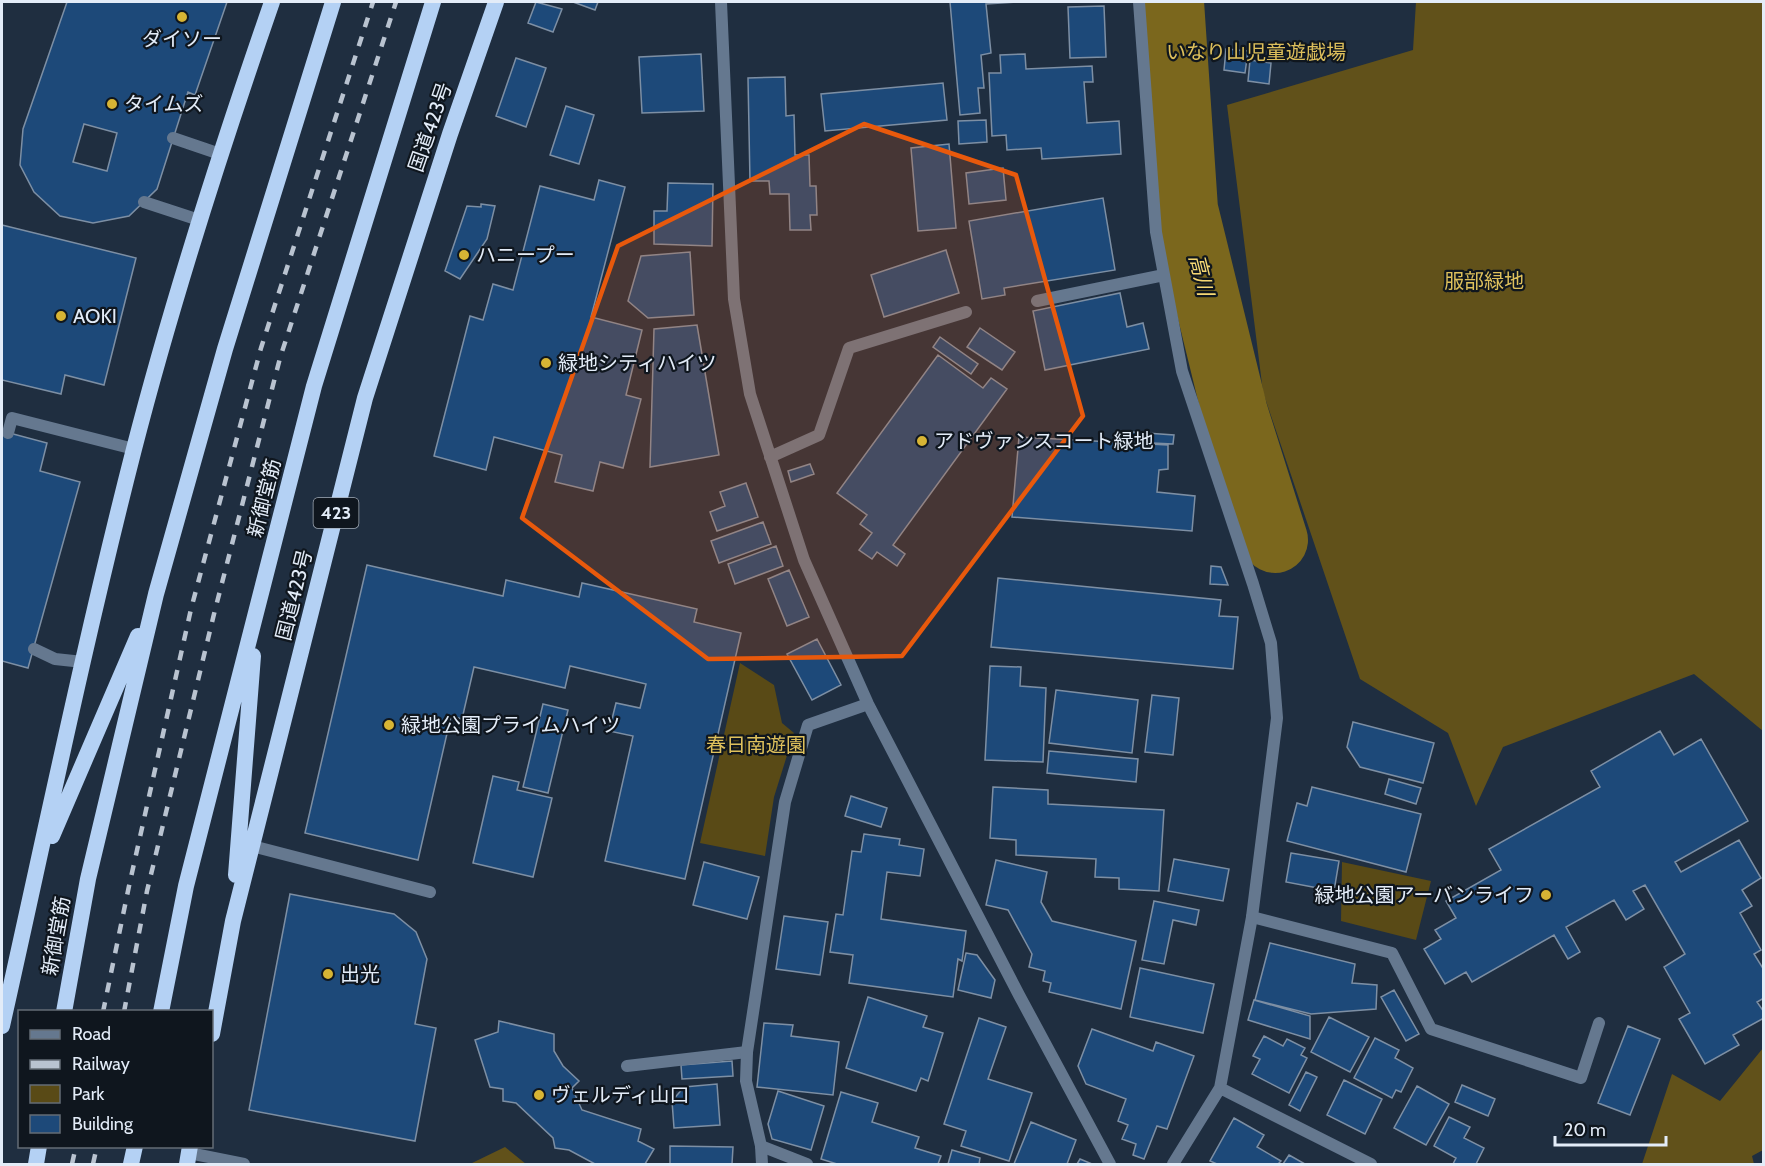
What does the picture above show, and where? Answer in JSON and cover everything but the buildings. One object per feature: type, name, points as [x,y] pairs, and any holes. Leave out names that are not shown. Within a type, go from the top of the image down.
[{"type":"highway","points":[[2,1026],[83,662],[134,449],[199,220],[272,2]]},
{"type":"highway","name":"新御堂筋","points":[[64,1010],[88,879],[156,594],[225,349],[333,2]]},
{"type":"highway","name":"新御堂筋","points":[[161,1010],[186,886],[315,386],[433,2]]},
{"type":"highway","name":"国道423号","points":[[213,1029],[233,921],[365,398],[450,134],[496,2]]},
{"type":"highway","points":[[36,872],[156,594]]},
{"type":"highway","points":[[233,921],[256,613]]},
{"type":"highway","points":[[36,1164],[39,1148]]},
{"type":"highway","points":[[131,1164],[135,1148]]},
{"type":"street","points":[[721,2],[734,299],[750,394],[804,560],[868,704],[1024,1005],[1110,1164]]},
{"type":"street","points":[[1139,2],[1156,232],[1182,371],[1271,643],[1277,718],[1252,916],[1220,1088],[1173,1164]]},
{"type":"street","points":[[173,138],[220,154]]},
{"type":"street","points":[[144,202],[199,220]]},
{"type":"street","points":[[1037,301],[1164,275]]},
{"type":"street","points":[[770,457],[819,435],[849,348],[966,312]]},
{"type":"street","points":[[8,433],[12,418],[134,449]]},
{"type":"street","points":[[34,649],[55,659],[83,662]]},
{"type":"street","points":[[762,1164],[761,1146],[746,1081],[747,1052],[785,802],[808,725],[868,704]]},
{"type":"street","points":[[252,846],[430,892]]},
{"type":"street","points":[[1252,916],[1392,953],[1431,1029],[1581,1078],[1599,1023]]},
{"type":"street","points":[[627,1066],[747,1052]]},
{"type":"street","points":[[1220,1088],[1371,1164]]},
{"type":"street","points":[[761,1146],[807,1164]]},
{"type":"street","points":[[189,1155],[244,1164]]},
{"type":"highlighted area","points":[[864,124],[1016,175],[1083,416],[902,656],[708,659],[522,518],[618,246]]},
{"type":"green space","name":"服部緑地","points":[[1416,2],[1763,2],[1763,731],[1694,674],[1503,747],[1476,806],[1448,733],[1360,679],[1263,392],[1227,105],[1413,50]]},
{"type":"green space","name":"春日南遊園","points":[[740,663],[774,685],[782,723],[794,733],[774,797],[765,856],[700,843]]},
{"type":"green space","points":[[1342,862],[1431,881],[1416,940],[1341,921]]},
{"type":"green space","points":[[1763,1048],[1763,1150],[1752,1156],[1754,1164],[1642,1164],[1672,1074],[1720,1101]]},
{"type":"green space","points":[[505,1147],[526,1164],[470,1164]]},
{"type":"waterway","name":"高川","points":[[1171,2],[1185,209],[1235,413],[1275,540]]},
{"type":"railway","points":[[103,1010],[191,609],[261,348],[373,2]]},
{"type":"railway","points":[[124,1010],[147,891],[214,614],[280,358],[396,2]]},
{"type":"railway","points":[[72,1164],[76,1148]]},
{"type":"railway","points":[[93,1164],[97,1148]]},
{"type":"place","name":"ダイソー","points":[[182,17]]},
{"type":"place","name":"タイムズ","points":[[112,104]]},
{"type":"place","name":"ハニープー","points":[[464,255]]},
{"type":"place","name":"AOKI","points":[[61,316]]},
{"type":"place","name":"緑地シティハイツ","points":[[546,363]]},
{"type":"place","name":"アドヴァンスコート緑地","points":[[922,441]]},
{"type":"place","name":"緑地公園プライムハイツ","points":[[389,725]]},
{"type":"place","name":"緑地公園アーバンライフ","points":[[1546,895]]},
{"type":"place","name":"出光","points":[[328,974]]},
{"type":"place","name":"ヴェルディ山口","points":[[539,1095]]},
{"type":"park label","name":"いなり山児童遊戯場","points":[[1256,52]]}]
